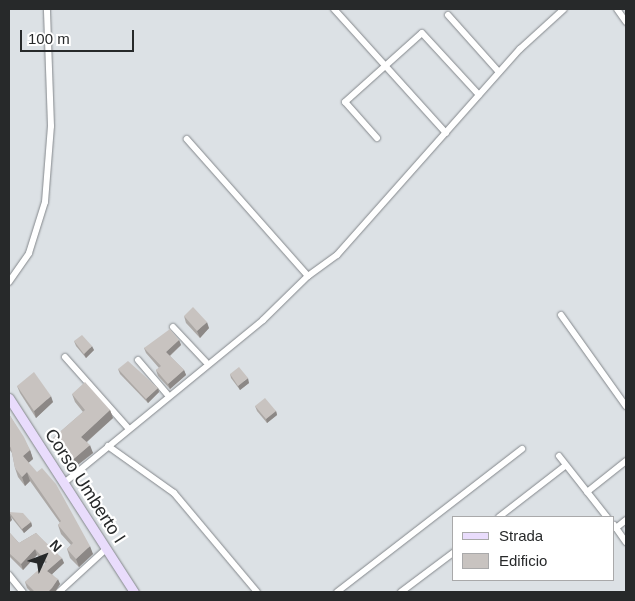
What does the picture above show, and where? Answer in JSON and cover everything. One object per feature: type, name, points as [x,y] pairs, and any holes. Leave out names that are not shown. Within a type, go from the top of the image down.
[{"type":"main road","name":"Corso Umberto I","points":[[9,398],[134,592]]},
{"type":"street","points":[[9,282],[29,253],[45,202],[51,126],[47,9]]},
{"type":"street","points":[[334,9],[446,133]]},
{"type":"street","points":[[64,483],[206,362],[263,320],[308,276],[337,255],[499,72],[564,9]]},
{"type":"street","points":[[617,9],[626,22]]},
{"type":"street","points":[[448,15],[499,72]]},
{"type":"street","points":[[377,138],[345,102],[422,33],[479,94]]},
{"type":"street","points":[[187,138],[308,276]]},
{"type":"street","points":[[561,314],[626,406]]},
{"type":"street","points":[[173,327],[206,362]]},
{"type":"street","points":[[65,357],[128,428]]},
{"type":"street","points":[[138,360],[167,394]]},
{"type":"street","points":[[108,446],[174,493],[257,592]]},
{"type":"street","points":[[337,592],[522,449]]},
{"type":"street","points":[[559,456],[606,516]]},
{"type":"street","points":[[587,492],[626,461]]},
{"type":"street","points":[[500,516],[565,466]]},
{"type":"street","points":[[626,520],[615,527],[626,542]]},
{"type":"street","points":[[59,592],[106,549]]},
{"type":"street","points":[[401,592],[452,554]]},
{"type":"street","points":[[9,575],[23,592]]},
{"type":"building","points":[[193,307],[207,322],[197,331],[184,316]]},
{"type":"building","points":[[170,329],[179,340],[166,352],[184,370],[168,384],[156,370],[161,366],[144,348]]},
{"type":"building","points":[[82,335],[92,346],[84,354],[74,341]]},
{"type":"building","points":[[128,361],[158,388],[146,399],[118,369]]},
{"type":"building","points":[[239,367],[248,378],[238,386],[230,374]]},
{"type":"building","points":[[34,372],[51,396],[34,411],[17,386]]},
{"type":"building","points":[[85,382],[110,410],[81,437],[90,445],[69,463],[53,438],[85,410],[72,394]]},
{"type":"building","points":[[265,398],[276,411],[266,419],[255,406]]},
{"type":"building","points":[[9,414],[30,450],[23,456],[37,472],[42,468],[56,484],[90,546],[76,559],[67,549],[73,543],[58,525],[61,521],[27,472],[22,477],[15,468],[9,445]]},
{"type":"building","points":[[9,512],[23,513],[31,522],[22,529]]},
{"type":"building","points":[[9,532],[19,543],[36,533],[62,558],[47,571],[58,579],[48,592],[35,592],[25,582],[47,562],[35,549],[21,564],[9,553]]}]
